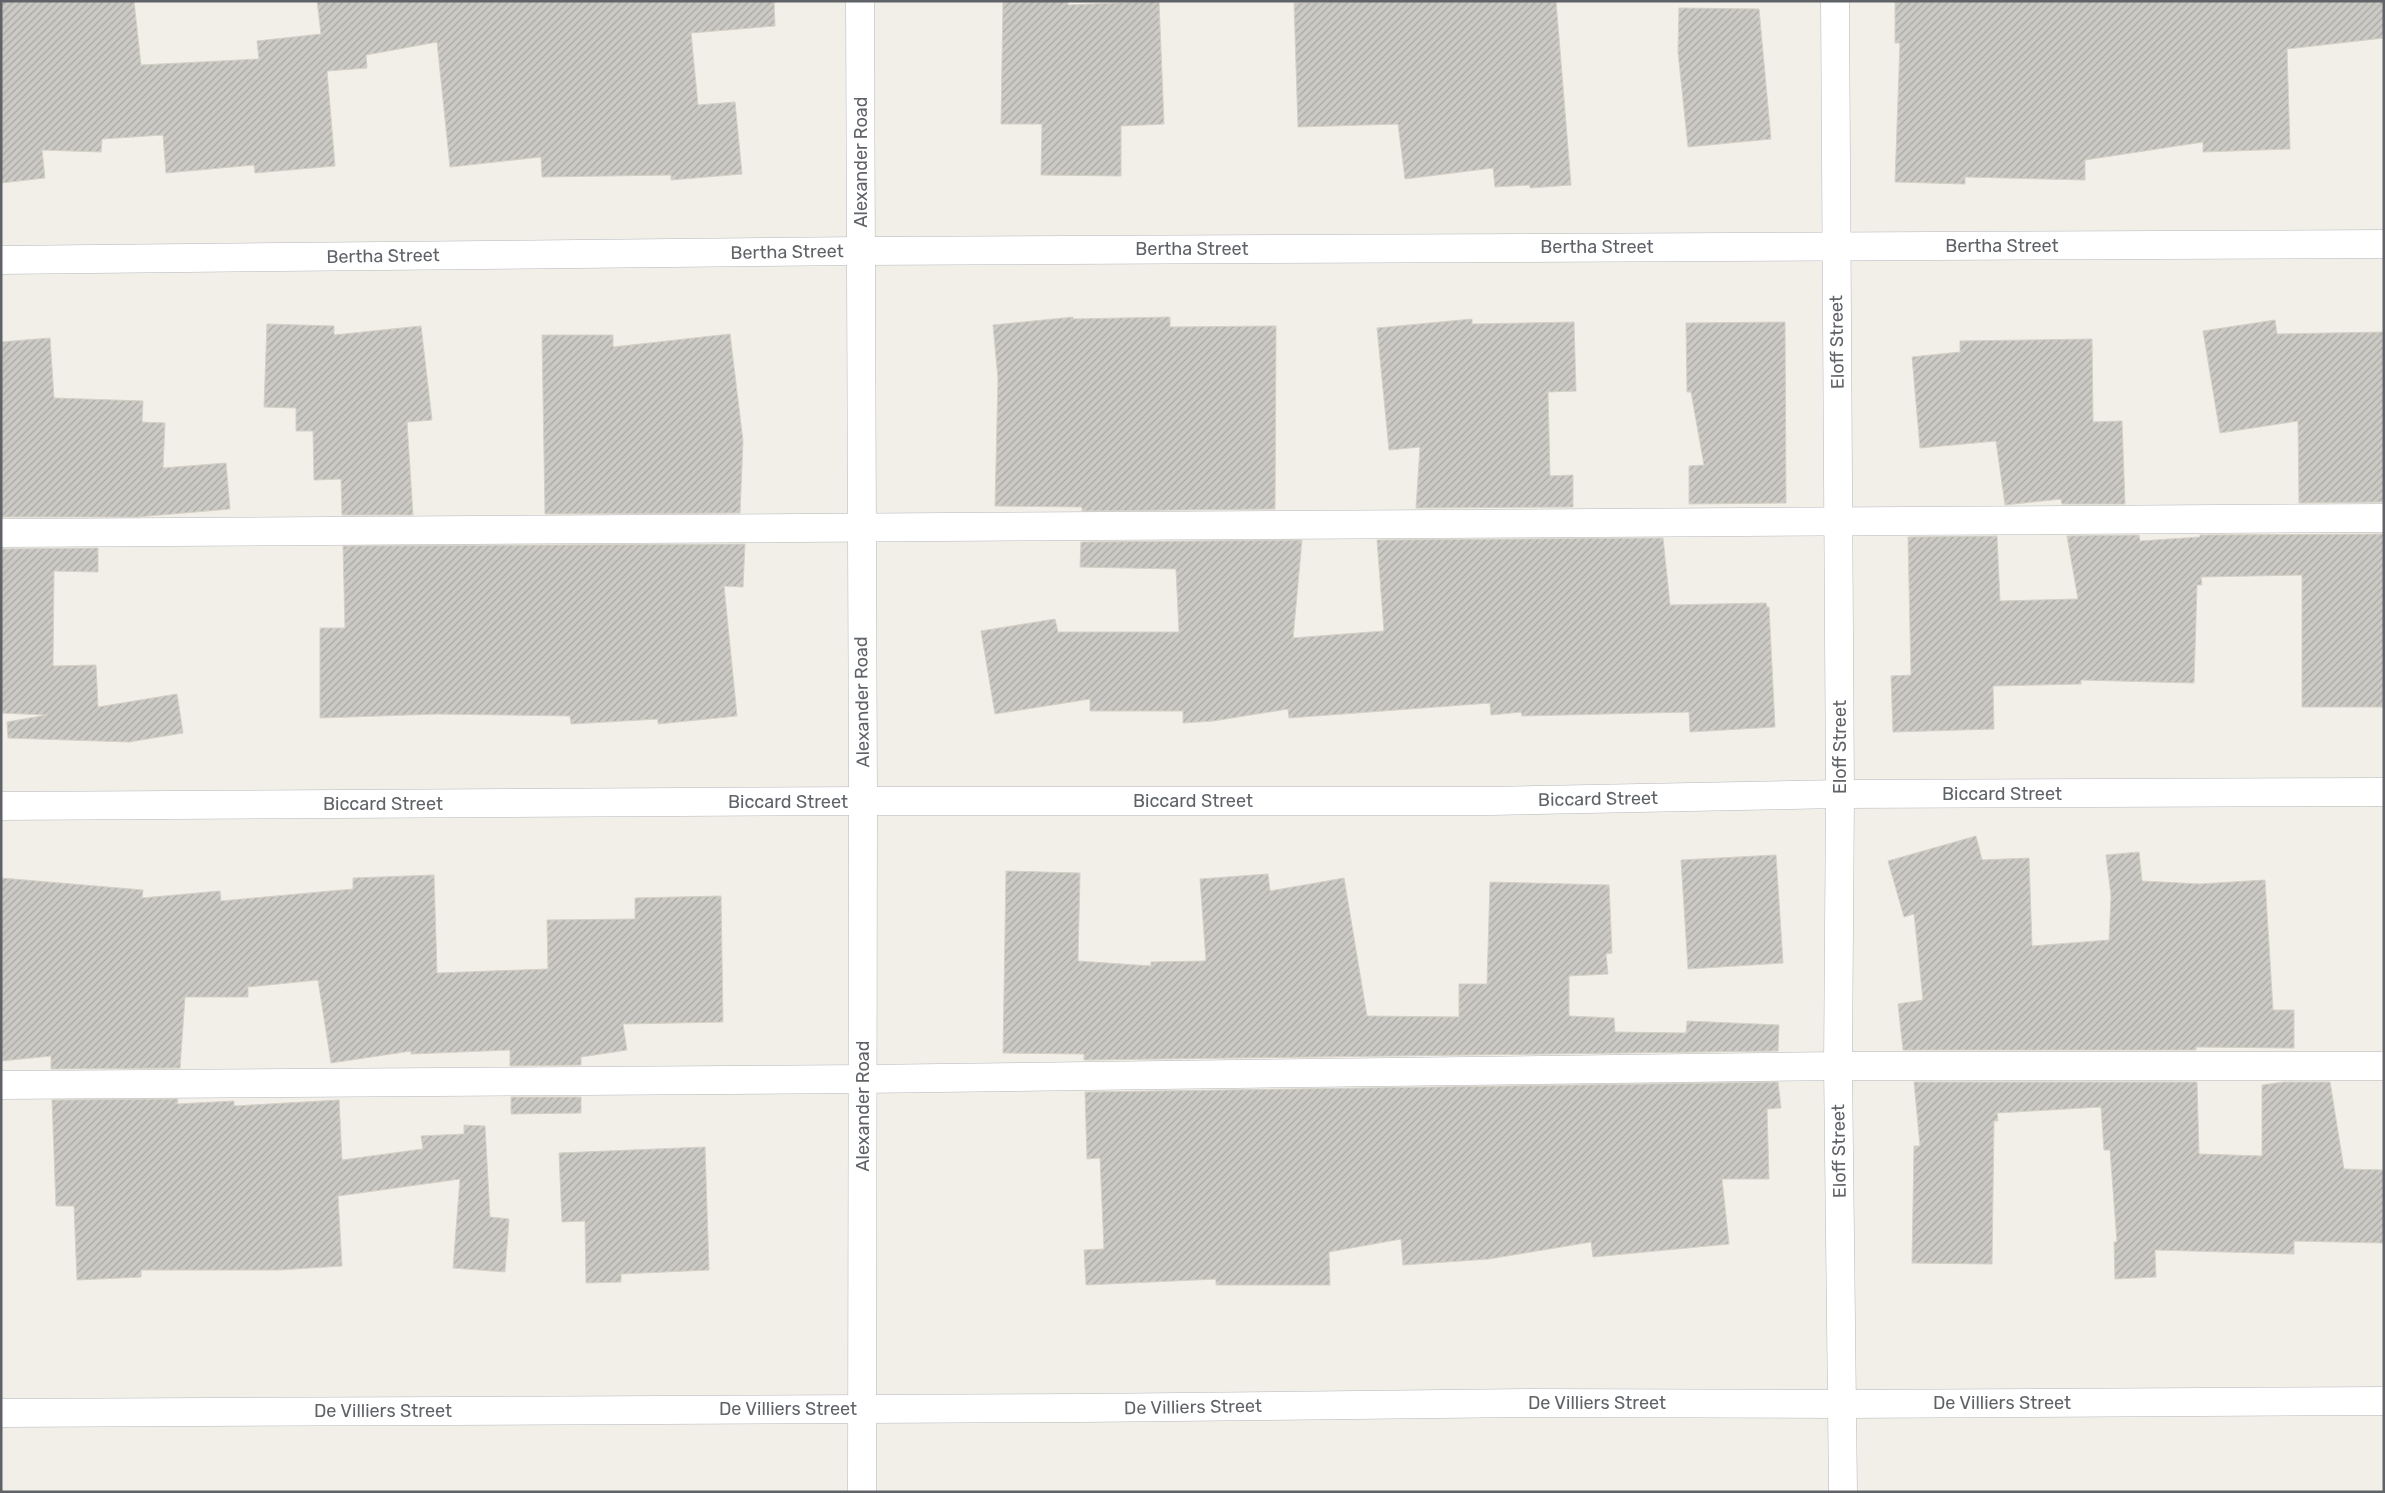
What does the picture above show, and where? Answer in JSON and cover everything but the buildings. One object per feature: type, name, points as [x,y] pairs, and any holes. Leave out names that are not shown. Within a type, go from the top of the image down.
[{"type":"street","name":"Alexander Road","points":[[860,1],[863,801],[862,1492]]},
{"type":"street","name":"Eloff Street","points":[[1835,1],[1840,794],[1838,1066],[1843,1492]]},
{"type":"street","name":"Bertha Street","points":[[1,260],[861,251],[2384,244]]},
{"type":"street","points":[[1,533],[1839,523],[2384,518]]},
{"type":"street","name":"Biccard Street","points":[[1,806],[863,801],[1492,801],[1840,794],[2384,792]]},
{"type":"street","points":[[1,1085],[863,1079],[1838,1066],[2384,1066]]},
{"type":"street","name":"De Villiers Street","points":[[1,1413],[1535,1403],[1842,1404],[2384,1401]]}]
